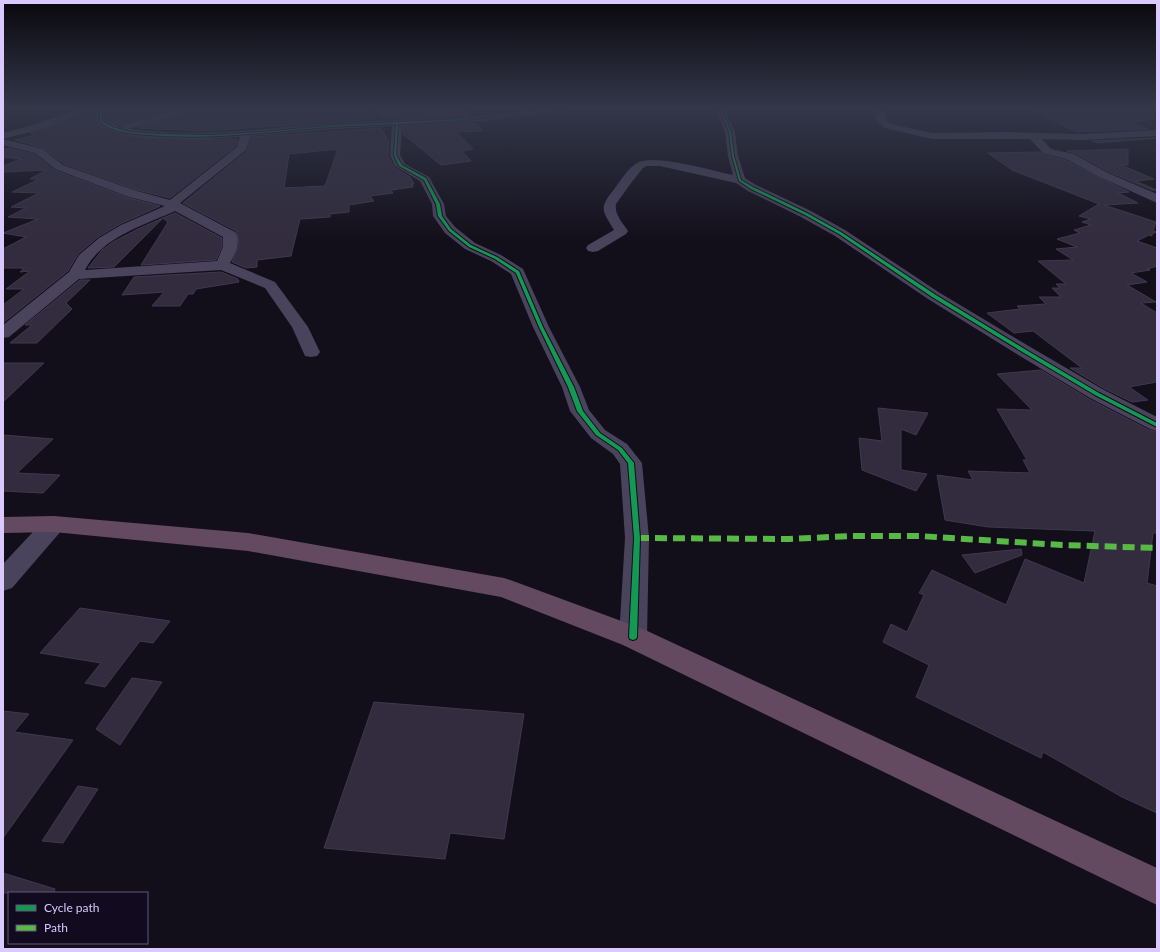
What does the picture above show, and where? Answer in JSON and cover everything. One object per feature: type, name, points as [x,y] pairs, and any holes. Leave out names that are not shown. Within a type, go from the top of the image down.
[{"type":"highway","points":[[3,525],[54,524],[248,542],[504,588],[633,638],[1157,887]]},
{"type":"street","points":[[41,152],[59,167],[134,194],[174,205],[230,235],[232,241],[230,249],[222,265]]},
{"type":"street","points":[[3,333],[75,275],[84,258],[104,242],[126,228],[174,205],[237,152]]},
{"type":"street","points":[[395,152],[401,166],[425,179],[438,204],[440,216],[450,230],[470,246],[496,258],[518,272],[541,327],[571,387],[580,411],[598,434],[620,449],[631,463],[637,538],[633,638]]},
{"type":"street","points":[[733,152],[740,180]]},
{"type":"street","points":[[1054,152],[1070,156],[1104,175],[1157,199]]},
{"type":"street","points":[[593,248],[621,231],[611,215],[609,206],[612,199],[635,172],[645,163],[660,163],[740,180],[752,188],[806,214],[840,233],[934,296],[1026,352],[1097,394],[1157,425]]},
{"type":"street","points":[[75,275],[222,265],[250,275],[270,285],[300,326],[311,352]]},
{"type":"street","points":[[3,581],[54,524]]},
{"type":"building","points":[[3,152],[27,152],[34,154],[54,170],[129,198],[160,206],[120,224],[98,237],[78,254],[68,271],[3,323],[3,305],[24,289],[6,289],[30,271],[20,272],[24,268],[3,268],[3,249],[26,237],[3,233],[38,219],[8,217],[26,208],[11,207],[39,193],[12,192],[39,179],[30,179],[46,170],[3,172],[3,166],[21,159],[3,157]]},
{"type":"building","points":[[49,152],[228,152],[170,198],[137,190],[64,164]]},
{"type":"building","points":[[245,152],[304,152],[289,154],[284,188],[325,186],[337,152],[388,152],[394,167],[410,177],[414,184],[412,184],[413,187],[391,190],[393,193],[370,196],[374,201],[349,205],[349,212],[330,214],[330,217],[300,219],[291,256],[257,260],[257,267],[246,268],[232,262],[239,244],[236,231],[183,203]]},
{"type":"building","points":[[426,152],[463,152],[471,161],[441,165]]},
{"type":"building","points":[[1041,152],[1065,160],[1129,192],[1118,193],[1138,203],[1104,205],[1156,222],[1153,231],[1156,232],[1152,234],[1152,236],[1149,235],[1137,241],[1157,248],[1157,266],[1147,269],[1150,270],[1131,273],[1147,282],[1127,285],[1156,302],[1141,303],[1157,313],[1157,382],[1129,387],[1148,400],[1132,402],[1105,389],[1070,368],[1082,368],[1033,331],[1014,333],[987,313],[1020,309],[1017,306],[1046,304],[1039,297],[1061,297],[1052,288],[1060,288],[1056,284],[1066,284],[1038,261],[1073,260],[1056,249],[1077,247],[1057,239],[1080,233],[1074,230],[1091,225],[1082,222],[1091,219],[1079,216],[1099,204],[1012,170],[988,153]]},
{"type":"building","points":[[1073,152],[1128,152],[1128,165],[1121,165],[1154,179],[1136,181],[1156,190],[1152,190],[1109,172]]},
{"type":"building","points":[[175,213],[222,238],[222,247],[216,260],[141,265],[168,222],[163,218]]},
{"type":"building","points":[[163,218],[114,267],[88,268],[102,250],[113,242]]},
{"type":"building","points":[[221,272],[238,279],[239,282],[196,289],[193,294],[188,294],[180,306],[152,306],[164,292],[122,295],[134,277]]},
{"type":"building","points":[[80,280],[90,280],[66,303],[72,309],[37,343],[10,343],[32,325],[25,325]]},
{"type":"building","points":[[3,363],[44,363],[3,402]]},
{"type":"building","points":[[1041,370],[1089,399],[1149,430],[1157,432],[1157,533],[1153,533],[1147,583],[1157,586],[1157,813],[1122,797],[1043,752],[1041,758],[916,697],[929,665],[883,642],[891,624],[907,632],[924,595],[919,593],[932,570],[1006,605],[1025,559],[1084,583],[1095,531],[988,527],[945,520],[937,475],[973,480],[968,471],[1030,473],[1023,460],[1027,460],[997,409],[1032,410],[997,374]]},
{"type":"building","points":[[878,408],[928,413],[916,435],[901,429],[901,470],[927,474],[916,491],[862,470],[859,438],[882,441]]},
{"type":"building","points":[[3,435],[53,439],[17,473],[60,475],[43,493],[3,491]]},
{"type":"building","points":[[1021,549],[1022,555],[975,573],[962,555]]},
{"type":"building","points":[[80,608],[170,621],[153,643],[140,641],[105,687],[85,683],[101,663],[40,653]]},
{"type":"building","points":[[132,678],[162,682],[120,745],[96,729]]},
{"type":"building","points":[[374,702],[524,714],[504,839],[450,833],[445,859],[324,848]]},
{"type":"building","points":[[3,711],[29,714],[14,732],[73,740],[3,838]]},
{"type":"building","points":[[78,786],[98,789],[63,843],[42,841]]},
{"type":"building","points":[[3,873],[55,889],[54,892],[3,893]]},
{"type":"marked path","points":[[637,538],[789,539],[851,536],[919,536],[1062,545],[1157,548]]},
{"type":"cycle path","points":[[395,152],[401,166],[425,179],[438,204],[440,216],[450,230],[470,246],[496,258],[518,272],[541,327],[571,387],[580,411],[598,434],[620,449],[631,463],[637,538],[633,637]]},
{"type":"cycle path","points":[[733,152],[740,180],[752,188],[806,214],[840,233],[934,296],[1026,352],[1097,394],[1157,425]]}]
